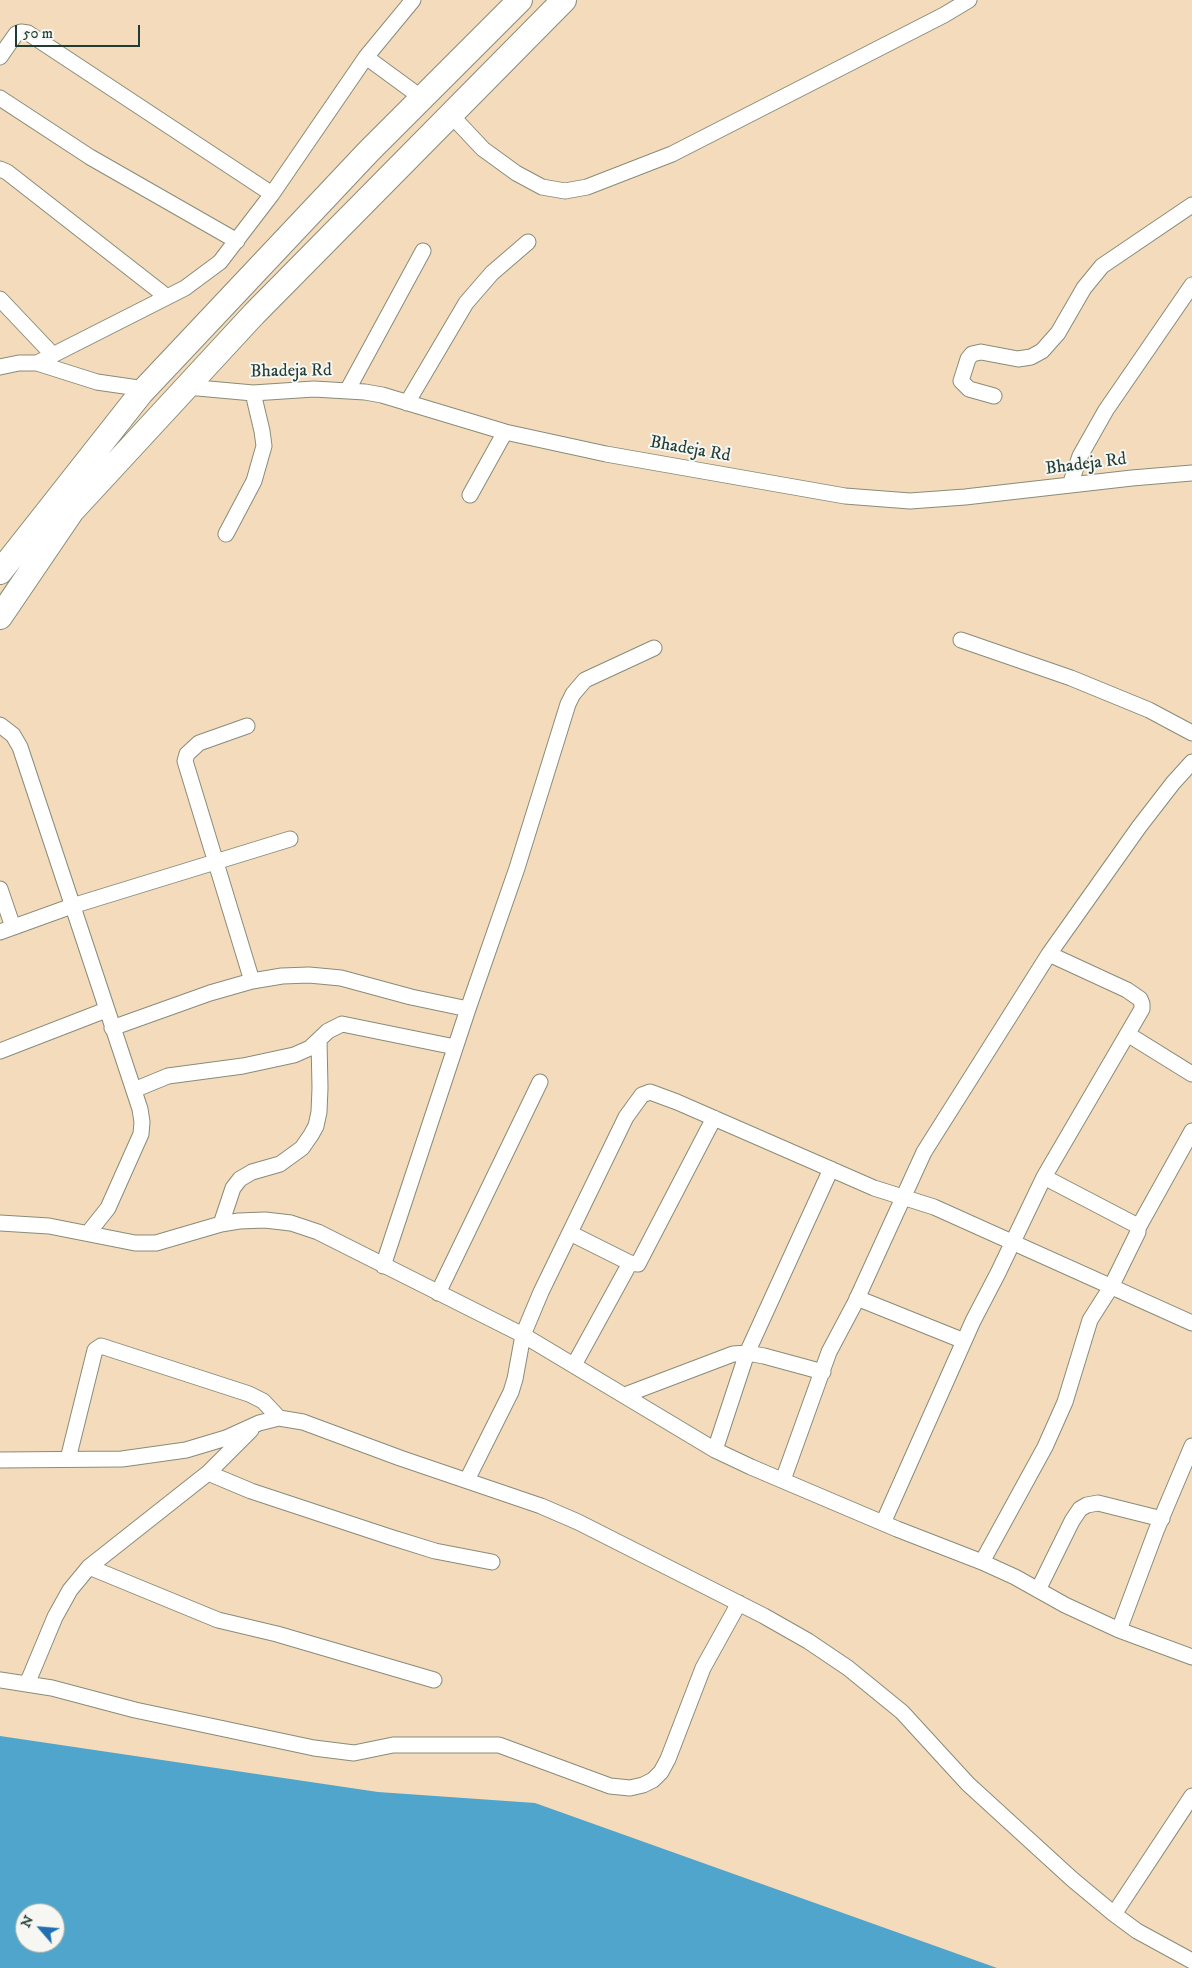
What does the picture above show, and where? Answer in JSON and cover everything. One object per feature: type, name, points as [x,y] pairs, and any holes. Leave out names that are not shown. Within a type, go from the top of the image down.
[{"type":"main road","points":[[0,572],[145,389],[369,151],[520,0]]},
{"type":"main road","points":[[0,617],[72,511],[254,314],[564,0]]},
{"type":"street","points":[[37,363],[185,288],[220,262],[272,194],[366,57],[413,0]]},
{"type":"street","points":[[451,115],[484,149],[516,173],[542,187],[566,191],[587,187],[672,154],[944,15],[969,0]]},
{"type":"street","points":[[0,57],[16,34],[21,32],[28,33],[272,194]]},
{"type":"street","points":[[366,57],[422,98]]},
{"type":"street","points":[[0,98],[90,157],[237,241]]},
{"type":"street","points":[[0,169],[7,172],[167,297]]},
{"type":"street","points":[[994,396],[969,389],[961,381],[968,359],[972,354],[981,352],[1018,359],[1031,357],[1042,351],[1058,333],[1080,294],[1102,266],[1192,205]]},
{"type":"street","points":[[407,403],[466,303],[492,273],[528,242]]},
{"type":"street","points":[[347,391],[422,251]]},
{"type":"street","points":[[1070,485],[1080,456],[1106,410],[1192,285]]},
{"type":"street","points":[[0,299],[54,355]]},
{"type":"street","points":[[0,367],[19,363],[37,363],[97,382],[145,389]]},
{"type":"street","name":"Bhadeja Rd","points":[[187,387],[253,392],[314,389],[382,395],[505,432],[632,459],[845,496],[910,501],[1192,473]]},
{"type":"street","points":[[226,534],[254,481],[264,446],[253,392]]},
{"type":"street","points":[[470,495],[505,432]]},
{"type":"street","points":[[961,640],[1080,682],[1149,710],[1192,733]]},
{"type":"street","points":[[383,1266],[517,868],[563,718],[573,694],[584,680],[654,648]]},
{"type":"street","points":[[0,725],[13,735],[20,747],[140,1109],[141,1134],[108,1208],[89,1232]]},
{"type":"street","points":[[247,726],[199,743],[187,754],[185,761],[214,862],[252,981]]},
{"type":"street","points":[[783,1480],[829,1352],[857,1298],[902,1198],[933,1137],[1049,954],[1139,827],[1192,762]]},
{"type":"street","points":[[0,888],[7,929],[72,906],[290,839]]},
{"type":"street","points":[[883,1523],[964,1341],[1044,1177],[1142,1009],[1140,999],[1128,990],[1049,954]]},
{"type":"street","points":[[112,1028],[210,993],[252,981],[282,976],[324,975],[468,1009]]},
{"type":"street","points":[[0,1051],[106,1010]]},
{"type":"street","points":[[134,1090],[168,1076],[243,1066],[294,1055],[310,1048],[328,1031],[342,1024],[456,1047]]},
{"type":"street","points":[[1128,1035],[1192,1074]]},
{"type":"street","points":[[221,1224],[232,1188],[240,1179],[252,1172],[280,1164],[302,1148],[311,1136],[316,1126],[319,1112],[319,1040]]},
{"type":"street","points":[[438,1293],[540,1082]]},
{"type":"street","points":[[467,1480],[511,1392],[524,1335],[541,1292],[626,1117],[642,1095],[650,1092],[831,1170],[902,1198],[934,1207],[1192,1323]]},
{"type":"street","points":[[570,1233],[630,1263],[638,1264],[644,1257],[714,1118]]},
{"type":"street","points":[[982,1562],[1045,1447],[1065,1402],[1090,1320],[1111,1288],[1138,1232],[1138,1228],[1192,1131]]},
{"type":"street","points":[[715,1450],[747,1353],[831,1170]]},
{"type":"street","points":[[1044,1177],[1134,1224],[1138,1228]]},
{"type":"street","points":[[0,1223],[49,1226],[89,1232],[135,1243],[156,1243],[221,1224],[265,1220],[291,1223],[318,1232],[524,1335],[715,1450],[883,1523],[982,1562],[1065,1605],[1119,1630],[1192,1657]]},
{"type":"street","points":[[574,1365],[630,1263]]},
{"type":"street","points":[[857,1298],[964,1341]]},
{"type":"street","points":[[68,1459],[95,1350],[101,1346],[249,1394],[263,1401],[279,1418]]},
{"type":"street","points":[[625,1395],[733,1354],[747,1353],[782,1359],[823,1372]]},
{"type":"street","points":[[0,1460],[122,1459],[186,1450],[226,1438],[259,1423],[279,1418],[303,1422],[400,1458],[541,1506],[578,1522],[740,1603],[808,1642],[870,1685],[902,1712],[975,1791],[1054,1864],[1114,1914],[1159,1944],[1192,1960]]},
{"type":"street","points":[[27,1684],[55,1617],[70,1590],[89,1567],[208,1473],[259,1423]]},
{"type":"street","points":[[1119,1630],[1133,1589],[1192,1446]]},
{"type":"street","points":[[208,1473],[251,1491],[390,1537],[435,1551],[492,1562]]},
{"type":"street","points":[[1038,1590],[1072,1521],[1080,1509],[1087,1505],[1098,1503],[1162,1519]]},
{"type":"street","points":[[89,1567],[218,1620],[277,1634],[434,1680]]},
{"type":"street","points":[[0,1680],[52,1688],[135,1710],[314,1748],[354,1753],[393,1745],[499,1745],[610,1786],[630,1788],[653,1780],[661,1772],[668,1759],[703,1668],[740,1603]]},
{"type":"street","points":[[1114,1914],[1192,1796]]},
{"type":"water","points":[[0,1736],[378,1792],[535,1803],[997,1968],[0,1968]]}]
